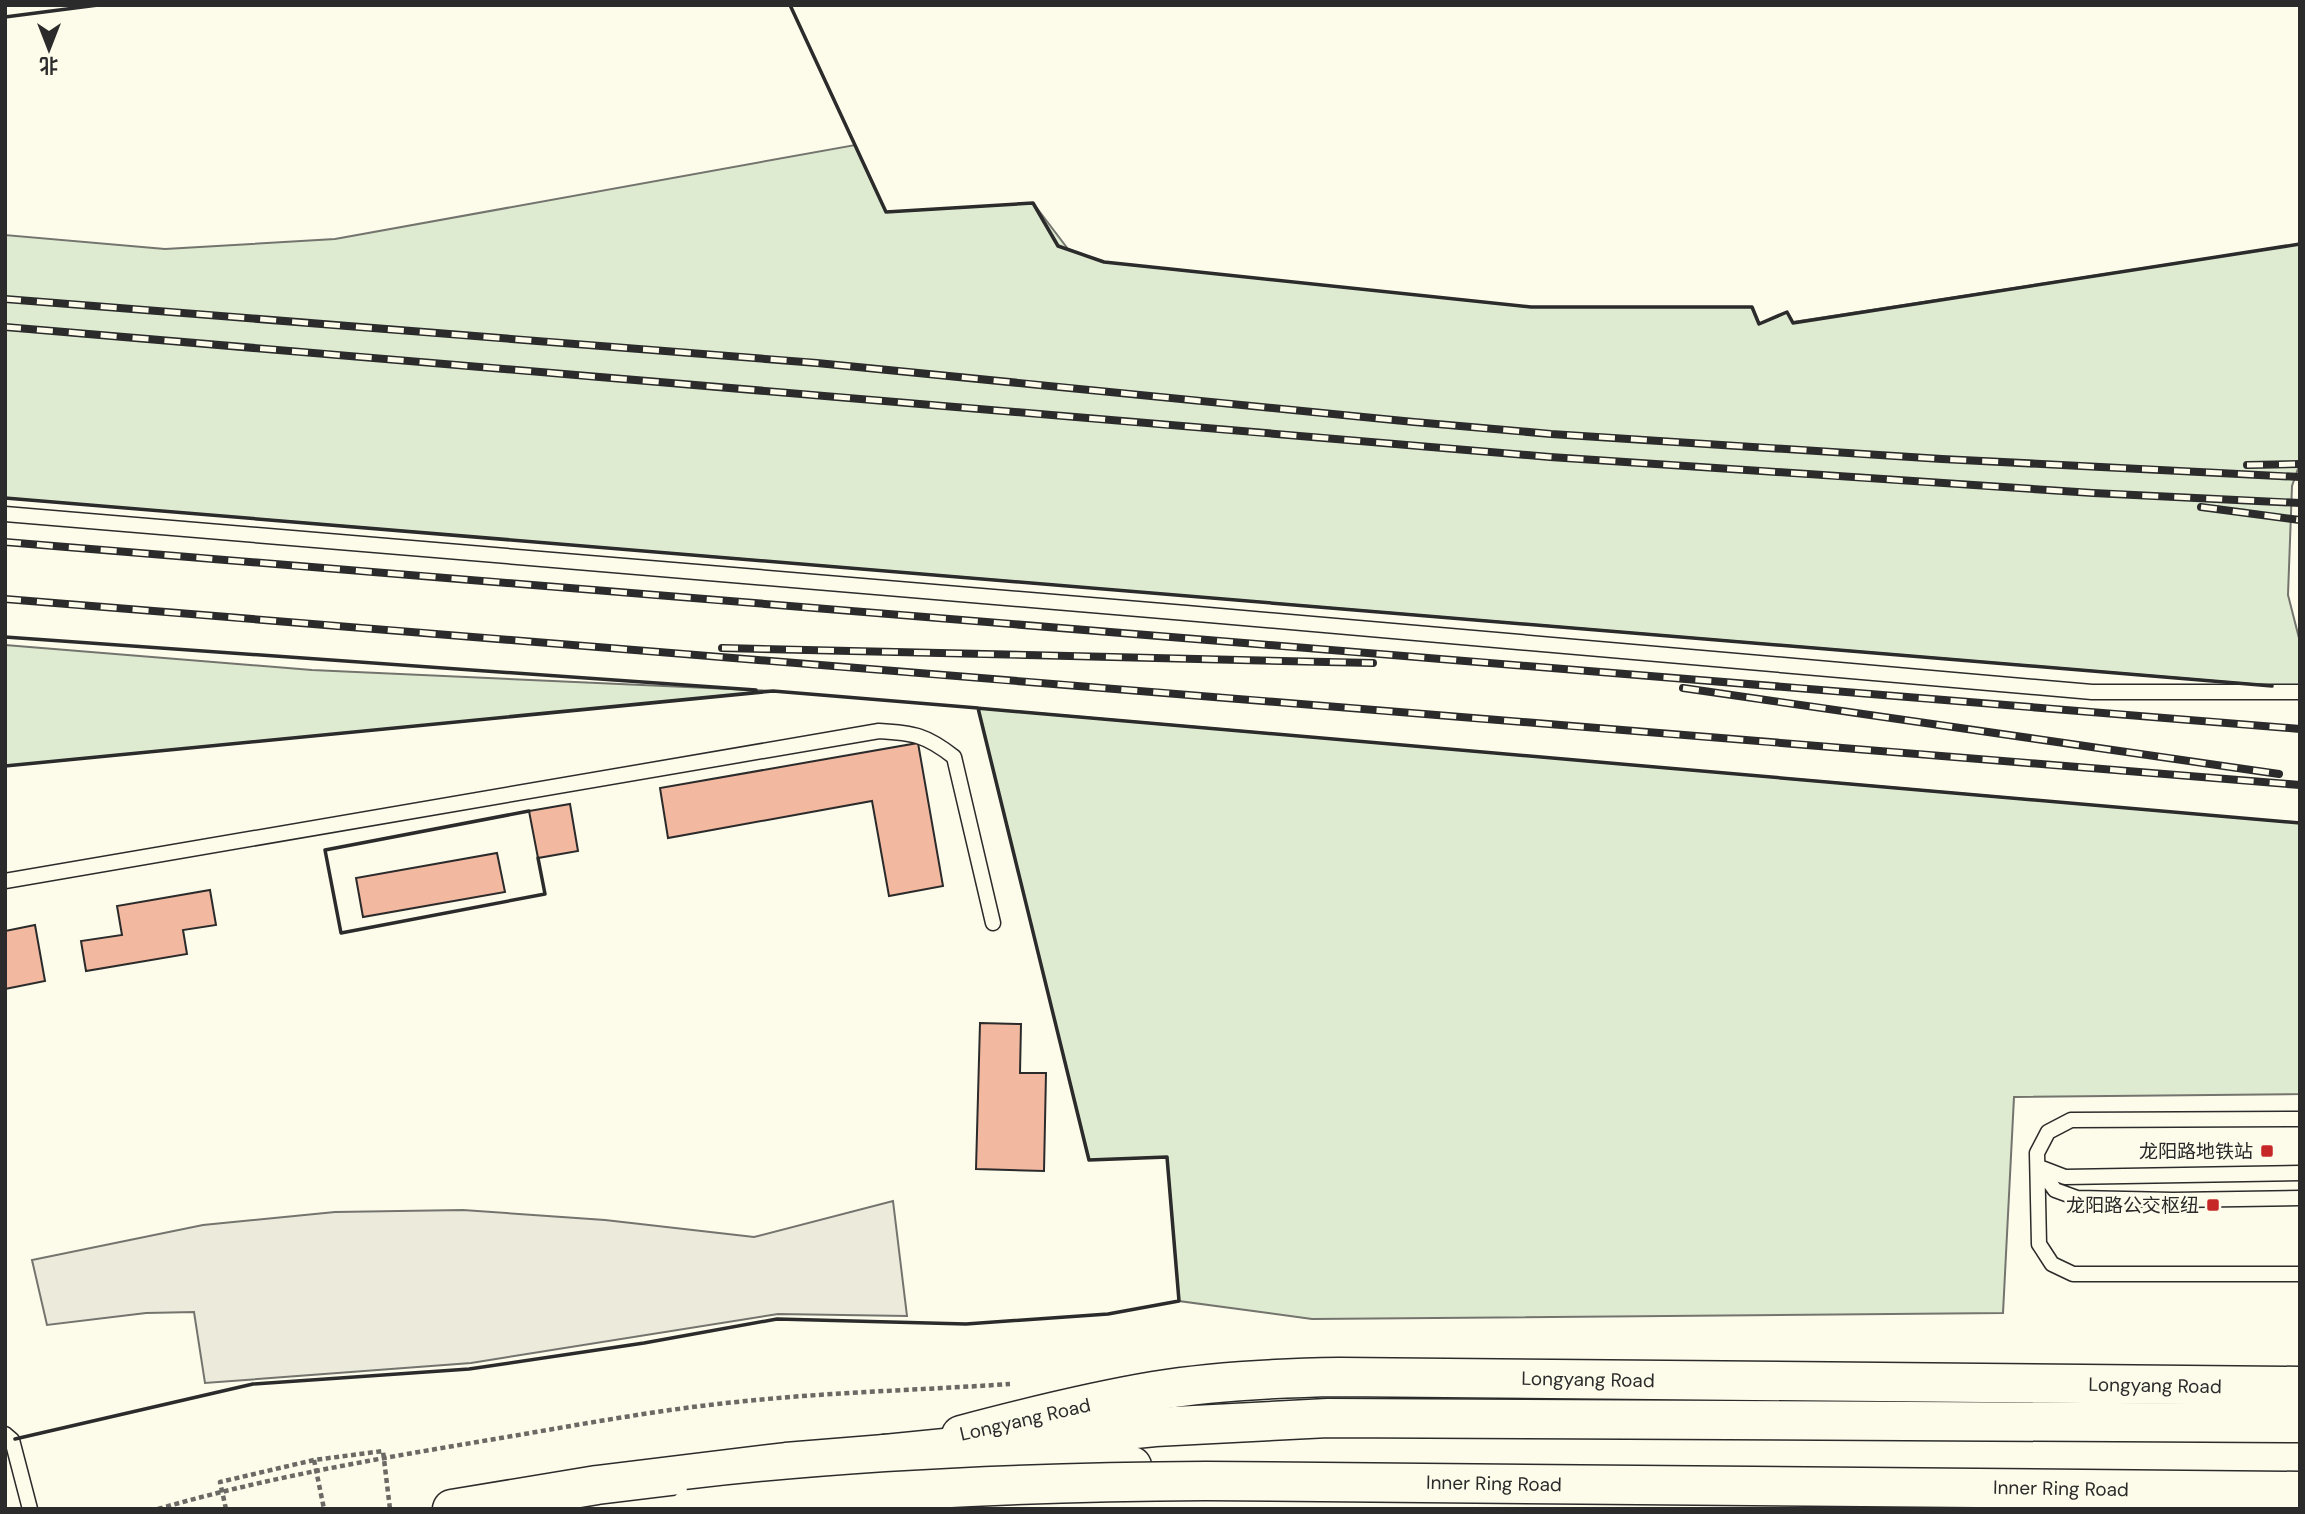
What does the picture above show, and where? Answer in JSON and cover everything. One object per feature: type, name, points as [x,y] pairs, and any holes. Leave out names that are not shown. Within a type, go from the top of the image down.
[{"type":"main road","name":"Longyang Road","points":[[885,1454],[1065,1408],[1154,1391],[1268,1378],[2300,1386]]},
{"type":"main road","points":[[885,1454],[1155,1427],[1328,1418],[2300,1423]]},
{"type":"main road","name":"Longyang Road","points":[[452,1509],[597,1485],[786,1462],[885,1454],[1160,1468],[2300,1476]]},
{"type":"main road","name":"Inner Ring Road","points":[[690,1509],[768,1500],[1054,1482],[1206,1480],[2300,1491]]},
{"type":"lane","points":[[5,514],[2092,692],[2300,692]]},
{"type":"lane","points":[[5,881],[879,731],[909,733],[935,742],[954,757],[993,923]]},
{"type":"lane","points":[[2300,1119],[2071,1120],[2048,1132],[2037,1153],[2039,1244],[2052,1264],[2073,1274],[2300,1274]]},
{"type":"lane","points":[[2038,1167],[2065,1177],[2300,1173]]},
{"type":"lane","points":[[2038,1167],[2055,1190],[2077,1198],[2300,1198]]},
{"type":"lane","points":[[5,1434],[12,1440],[30,1509]]},
{"type":"path","points":[[226,1509],[220,1482],[314,1460],[383,1451],[390,1509]]},
{"type":"path","points":[[314,1460],[324,1509]]},
{"type":"green space","points":[[855,145],[886,212],[1033,203],[1068,249],[1104,262],[1531,307],[1752,307],[1759,324],[1787,312],[1793,322],[2300,244],[2300,463],[2292,486],[2288,595],[2300,642],[2300,688],[5,498],[5,235],[165,249],[335,239]]},
{"type":"green space","points":[[5,645],[312,670],[773,691],[5,766]]},
{"type":"green space","points":[[978,708],[2300,823],[2300,1094],[2014,1097],[2003,1313],[1312,1319],[1179,1301],[1167,1157],[1089,1160]]},
{"type":"shaded area","points":[[893,1201],[907,1316],[778,1314],[471,1363],[205,1383],[194,1312],[146,1313],[47,1325],[32,1260],[203,1225],[335,1212],[463,1210],[605,1220],[754,1237]]},
{"type":"building","points":[[918,743],[943,886],[889,896],[872,801],[668,838],[660,788]]},
{"type":"building","points":[[570,804],[578,851],[538,858],[529,811]]},
{"type":"building","points":[[497,853],[505,892],[363,917],[356,878]]},
{"type":"building","points":[[210,890],[216,925],[183,930],[187,954],[86,971],[81,941],[122,935],[117,906]]},
{"type":"building","points":[[35,925],[45,981],[5,989],[5,931]]},
{"type":"building","points":[[980,1023],[1021,1024],[1020,1073],[1046,1073],[1044,1171],[976,1169]]},
{"type":"railway","points":[[5,299],[817,363],[1551,434],[1942,459],[2300,477]]},
{"type":"railway","points":[[5,327],[1550,457],[2093,493],[2300,503]]},
{"type":"railway","points":[[2247,465],[2300,464]]},
{"type":"railway","points":[[2201,507],[2300,520]]},
{"type":"railway","points":[[5,542],[2300,729]]},
{"type":"railway","points":[[5,599],[2300,785]]},
{"type":"railway","points":[[722,648],[1373,663]]},
{"type":"railway","points":[[1683,688],[2279,774]]},
{"type":"wall","points":[[5,17],[98,5]]},
{"type":"wall","points":[[790,5],[886,212],[1033,203],[1058,246],[1104,262],[1531,307],[1752,307],[1759,324],[1787,312],[1793,323],[2300,244]]},
{"type":"wall","points":[[5,498],[2272,686]]},
{"type":"wall","points":[[5,637],[756,690]]},
{"type":"wall","points":[[5,766],[773,691],[978,708],[1089,1160],[1167,1157],[1179,1301],[1108,1314],[966,1324],[777,1319],[644,1343],[469,1369],[253,1384],[15,1439]]},
{"type":"wall","points":[[976,708],[2300,823]]},
{"type":"wall","points":[[529,811],[325,850],[341,933],[545,894],[538,858]]},
{"type":"place","name":"龙阳路地铁站","points":[[2267,1151]]},
{"type":"place","name":"龙阳路公交枢纽","points":[[2213,1205]]}]
